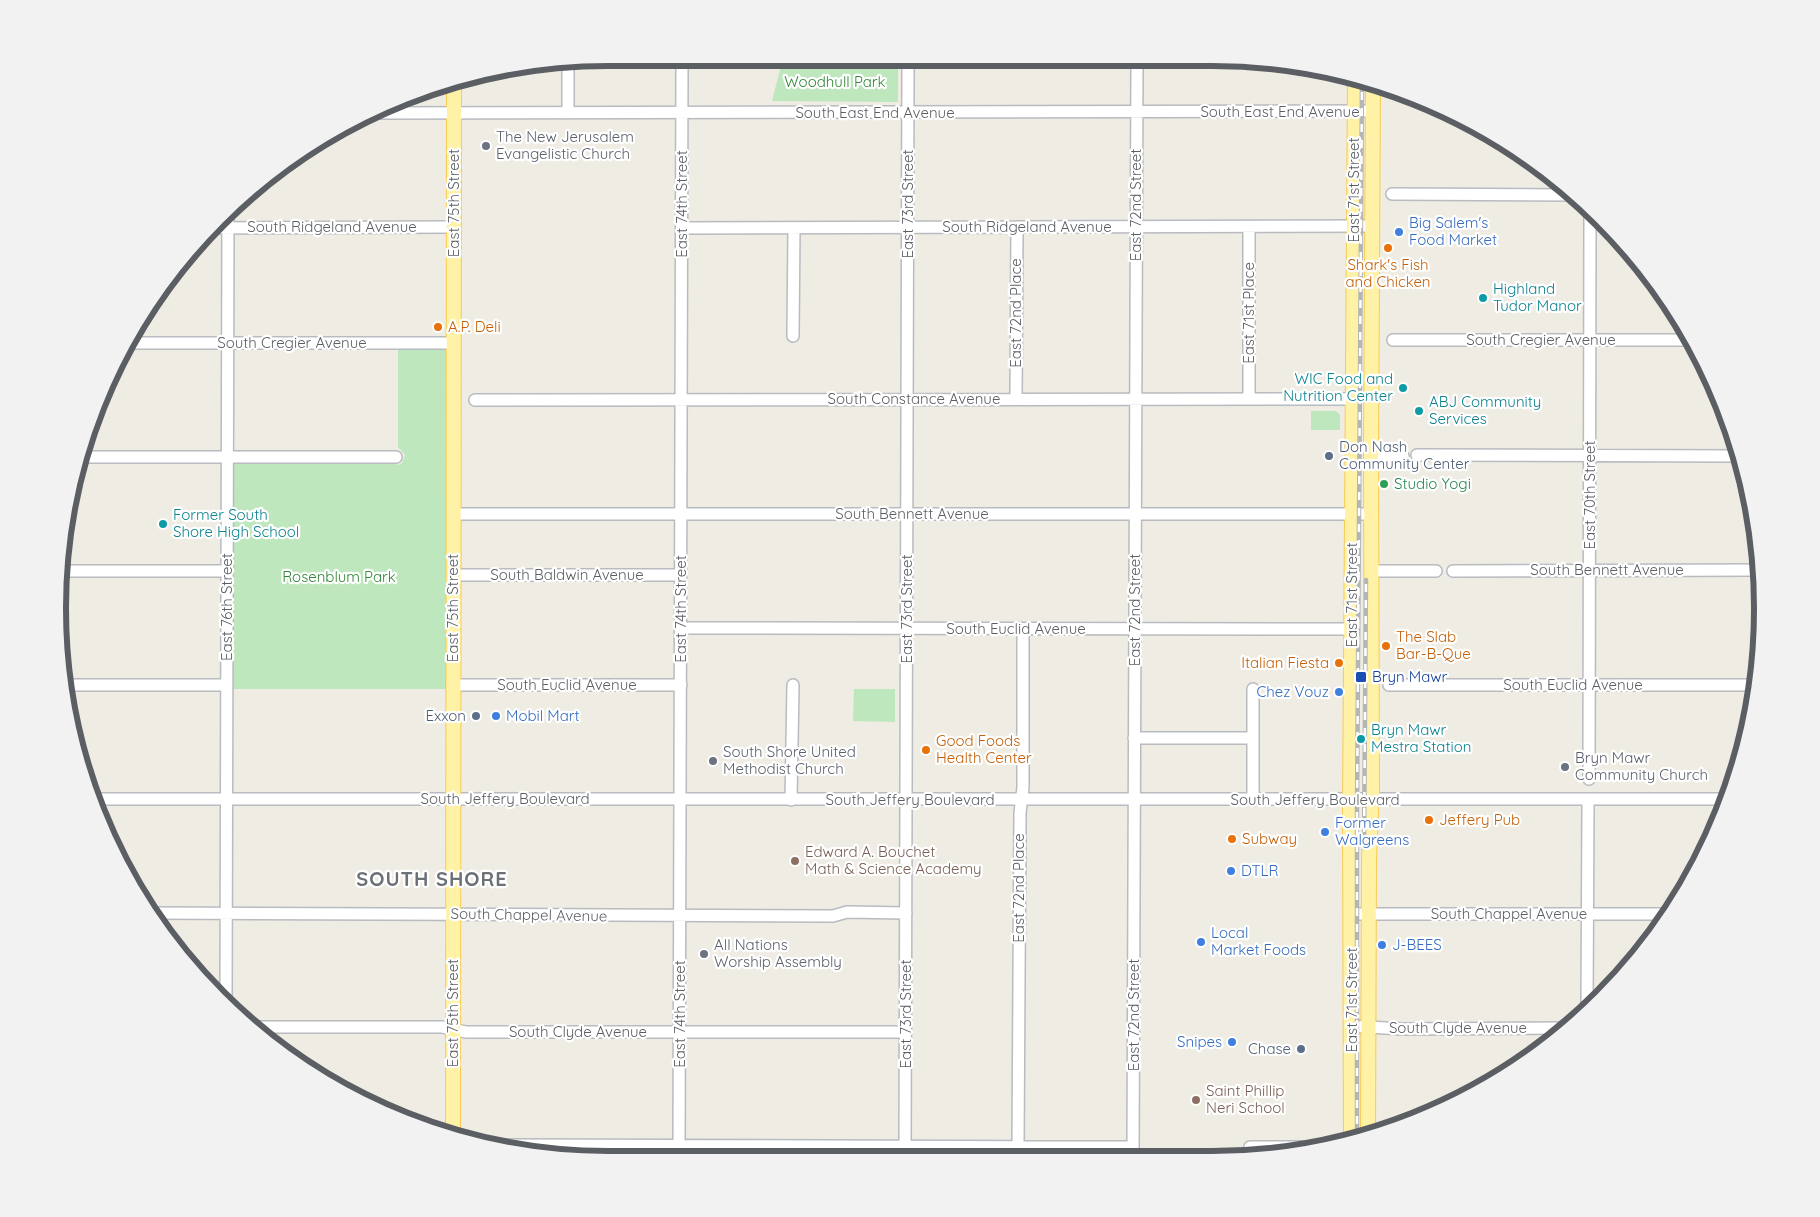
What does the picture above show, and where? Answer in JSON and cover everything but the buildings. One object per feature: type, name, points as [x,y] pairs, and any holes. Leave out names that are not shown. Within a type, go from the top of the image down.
[{"type":"main road","name":"East 71st Street","points":[[1351,1132],[1355,86]]},
{"type":"main road","name":"East 75th Street","points":[[452,1127],[454,89]]},
{"type":"main road","name":"East 71st Street","points":[[1368,1127],[1369,914],[1372,800],[1373,91]]},
{"type":"street","name":"East 74th Street","points":[[679,1151],[682,66]]},
{"type":"street","name":"East 73rd Street","points":[[905,1151],[908,66]]},
{"type":"street","name":"East 72nd Street","points":[[1133,1151],[1136,66]]},
{"type":"street","points":[[568,68],[568,113]]},
{"type":"street","name":"South East End Avenue","points":[[387,114],[1373,111]]},
{"type":"street","points":[[1392,194],[1562,195]]},
{"type":"street","name":"East 70th Street","points":[[1589,779],[1590,220]]},
{"type":"street","name":"East 76th Street","points":[[226,993],[228,222]]},
{"type":"street","name":"South Ridgeland Avenue","points":[[682,228],[1373,226]]},
{"type":"street","name":"South Ridgeland Avenue","points":[[222,228],[454,227]]},
{"type":"street","name":"East 72nd Place","points":[[1016,399],[1017,227]]},
{"type":"street","name":"East 71st Place","points":[[1248,399],[1249,227]]},
{"type":"street","points":[[793,336],[794,228]]},
{"type":"street","points":[[1354,340],[1372,340]]},
{"type":"street","name":"South Cregier Avenue","points":[[1393,340],[1683,340]]},
{"type":"street","name":"South Cregier Avenue","points":[[136,343],[453,343]]},
{"type":"street","name":"South Constance Avenue","points":[[475,400],[1353,399]]},
{"type":"street","points":[[88,457],[396,456]]},
{"type":"street","points":[[1371,456],[1403,456]]},
{"type":"street","points":[[1417,456],[1731,456]]},
{"type":"street","name":"South Bennett Avenue","points":[[453,514],[1372,514]]},
{"type":"street","name":"South Bennett Avenue","points":[[1453,571],[1753,570]]},
{"type":"street","points":[[67,571],[227,571]]},
{"type":"street","points":[[1372,571],[1436,571]]},
{"type":"street","name":"South Baldwin Avenue","points":[[453,575],[681,575]]},
{"type":"street","name":"South Euclid Avenue","points":[[681,628],[1352,629]]},
{"type":"street","name":"East 72nd Place","points":[[1018,1147],[1020,812],[1023,788],[1023,629]]},
{"type":"street","points":[[72,685],[227,685]]},
{"type":"street","name":"South Euclid Avenue","points":[[452,685],[681,685]]},
{"type":"street","points":[[791,800],[793,685]]},
{"type":"street","name":"South Euclid Avenue","points":[[1390,685],[1748,685]]},
{"type":"street","points":[[1253,689],[1253,800]]},
{"type":"street","points":[[1134,738],[1253,738]]},
{"type":"street","name":"South Jeffery Boulevard","points":[[101,799],[1719,799]]},
{"type":"street","points":[[1587,999],[1588,800]]},
{"type":"street","name":"South Chappel Avenue","points":[[160,913],[680,916],[833,916],[847,912],[906,913]]},
{"type":"street","name":"South Chappel Avenue","points":[[1351,914],[1659,914]]},
{"type":"street","name":"South Clyde Avenue","points":[[1351,1026],[1368,1028],[1555,1028]]},
{"type":"street","name":"South Clyde Avenue","points":[[264,1027],[435,1027],[466,1032],[906,1032]]},
{"type":"street","points":[[543,1147],[679,1151]]},
{"type":"street","points":[[928,1151],[1018,1147],[1110,1151]]},
{"type":"street","points":[[1250,1147],[1273,1147]]},
{"type":"green space","name":"Woodhull Park","points":[[781,66],[898,66],[898,102],[772,101]]},
{"type":"green space","name":"Rosenblum Park","points":[[398,345],[449,345],[449,689],[229,689],[229,460],[389,462],[398,465],[402,463],[405,455],[398,447]]},
{"type":"green space","points":[[1311,411],[1336,411],[1340,415],[1340,430],[1311,430]]},
{"type":"green space","points":[[854,689],[895,689],[895,722],[853,721]]},
{"type":"railway","points":[[1357,1131],[1357,811],[1362,88]]},
{"type":"railway","points":[[1364,848],[1366,580]]},
{"type":"place","name":"The New Jerusalem Evangelistic Church","points":[[486,146]]},
{"type":"place","name":"Big Salem's Food Market","points":[[1399,232]]},
{"type":"place","name":"Shark's Fish and Chicken","points":[[1388,248]]},
{"type":"place","name":"Highland Tudor Manor","points":[[1483,298]]},
{"type":"place","name":"A.P. Deli","points":[[438,327]]},
{"type":"place","name":"WIC Food and Nutrition Center","points":[[1403,388]]},
{"type":"place","name":"ABJ Community Services","points":[[1419,411]]},
{"type":"place","name":"Don Nash Community Center","points":[[1329,456]]},
{"type":"place","name":"Studio Yogi","points":[[1384,484]]},
{"type":"place","name":"Former South Shore High School","points":[[163,524]]},
{"type":"place","name":"The Slab Bar-B-Que","points":[[1386,646]]},
{"type":"place","name":"Italian Fiesta","points":[[1339,663]]},
{"type":"place","name":"Bryn Mawr","points":[[1361,677]]},
{"type":"place","name":"Chez Vouz","points":[[1339,692]]},
{"type":"place","name":"Exxon","points":[[476,716]]},
{"type":"place","name":"Mobil Mart","points":[[496,716]]},
{"type":"place","name":"Bryn Mawr Mestra Station","points":[[1361,739]]},
{"type":"place","name":"Good Foods Health Center","points":[[926,750]]},
{"type":"place","name":"South Shore United Methodist Church","points":[[713,761]]},
{"type":"place","name":"Bryn Mawr Community Church","points":[[1565,767]]},
{"type":"place","name":"Jeffery Pub","points":[[1429,820]]},
{"type":"place","name":"Former Walgreens","points":[[1325,832]]},
{"type":"place","name":"Subway","points":[[1232,839]]},
{"type":"place","name":"Edward A. Bouchet Math & Science Academy","points":[[795,861]]},
{"type":"place","name":"DTLR","points":[[1231,871]]},
{"type":"place","name":"Local Market Foods","points":[[1201,942]]},
{"type":"place","name":"J-BEES","points":[[1382,945]]},
{"type":"place","name":"All Nations Worship Assembly","points":[[704,954]]},
{"type":"place","name":"Snipes","points":[[1232,1042]]},
{"type":"place","name":"Chase","points":[[1301,1049]]},
{"type":"place","name":"Saint Phillip Neri School","points":[[1196,1100]]},
{"type":"district","name":"SOUTH SHORE","points":[[432,879]]}]
